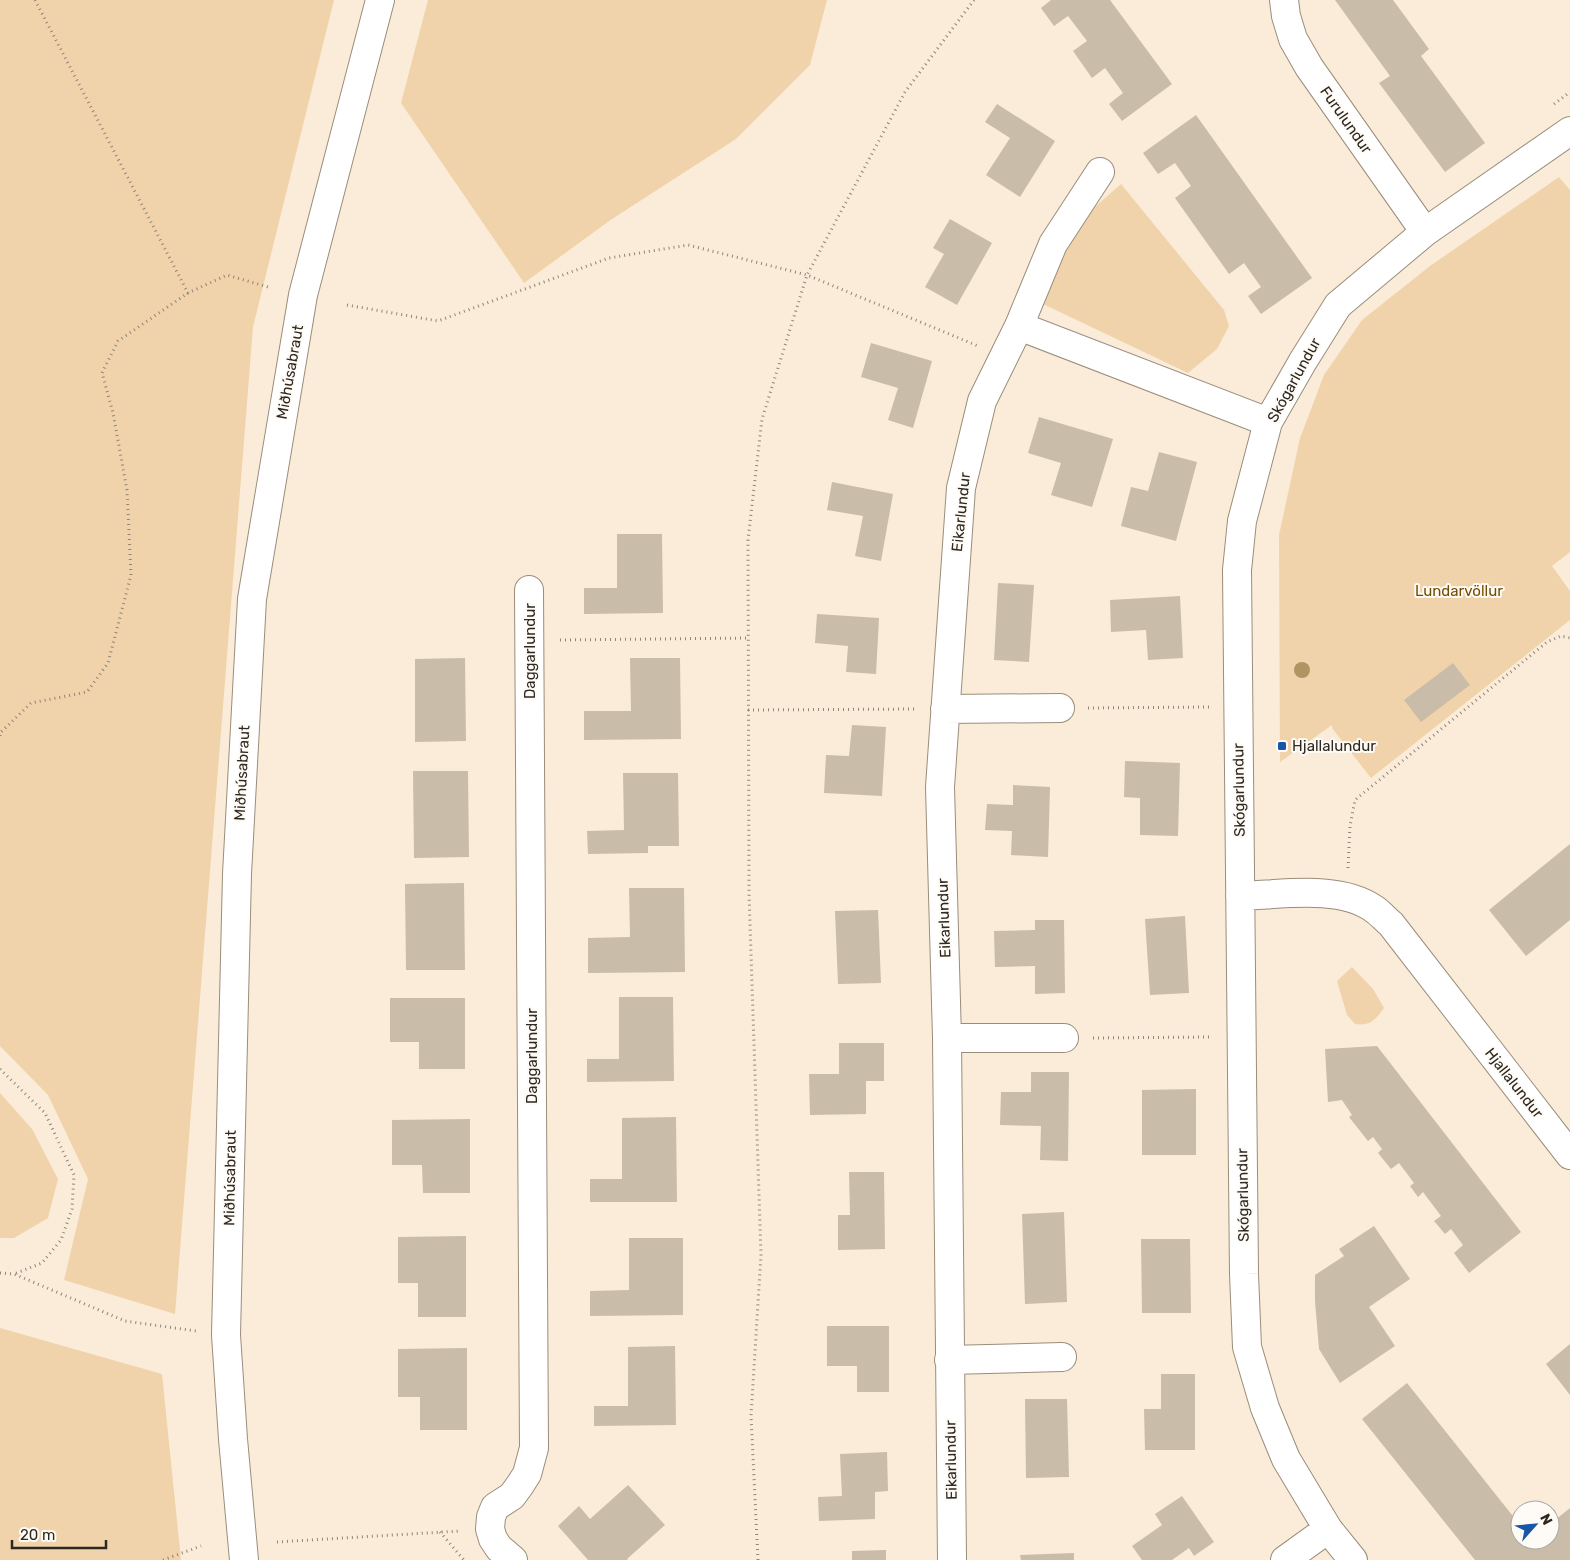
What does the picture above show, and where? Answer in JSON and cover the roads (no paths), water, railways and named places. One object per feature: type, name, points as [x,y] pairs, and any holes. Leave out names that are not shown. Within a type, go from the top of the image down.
[{"type":"street","name":"Miðhúsabraut","points":[[244,1560],[226,1335],[237,874],[252,600],[303,295],[380,0]]},
{"type":"street","name":"Furulundur","points":[[1284,0],[1286,16],[1293,39],[1309,67],[1424,232]]},
{"type":"street","name":"Skógarlundur","points":[[1353,1560],[1328,1529],[1286,1459],[1265,1408],[1247,1347],[1244,1274],[1237,570],[1242,521],[1268,422],[1338,305],[1424,232],[1570,132]]},
{"type":"street","name":"Eikarlundur","points":[[952,1560],[947,1038],[940,787],[961,488],[982,401],[1019,326],[1053,244],[1100,172]]},
{"type":"street","points":[[1019,326],[1268,422]]},
{"type":"street","name":"Daggarlundur","points":[[513,1560],[499,1548],[493,1539],[493,1518],[512,1496],[527,1474],[534,1448],[529,590]]},
{"type":"street","points":[[945,708],[1060,708]]},
{"type":"street","name":"Hjallalundur","points":[[1240,896],[1325,893],[1348,897],[1372,908],[1391,924],[1570,1156]]},
{"type":"street","points":[[947,1038],[1064,1038]]},
{"type":"street","points":[[949,1360],[1062,1357]]},
{"type":"street","points":[[1285,1560],[1328,1529]]},
{"type":"place","name":"Hjallalundur","points":[[1282,746]]},
{"type":"park label","name":"Lundarvöllur","points":[[1459,591]]}]
